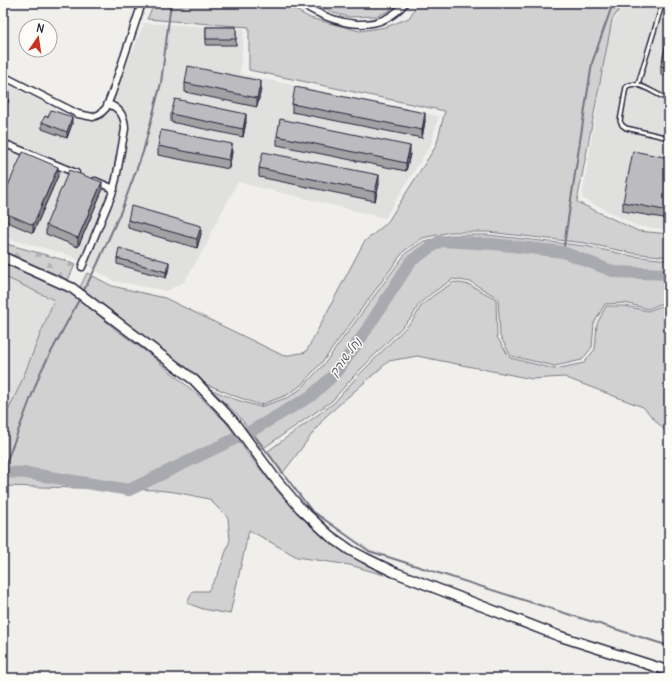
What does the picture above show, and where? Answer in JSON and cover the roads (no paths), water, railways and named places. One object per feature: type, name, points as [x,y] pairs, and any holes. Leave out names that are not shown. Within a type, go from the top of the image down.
[{"type":"main road","points":[[3,256],[72,288],[194,380],[234,421],[274,477],[300,508],[330,536],[350,550],[394,572],[559,636],[669,670]]},
{"type":"street","points":[[3,76],[78,114],[93,117],[100,114],[108,104],[142,3]]},
{"type":"street","points":[[300,3],[334,20],[357,24],[369,24],[391,17],[405,3]]},
{"type":"street","points":[[82,266],[107,209],[114,189],[125,130],[124,116],[120,111],[108,104]]},
{"type":"street","points":[[3,143],[84,177]]},
{"type":"street","points":[[92,180],[114,189]]},
{"type":"lane","points":[[638,84],[662,5],[665,3]]},
{"type":"lane","points":[[669,99],[664,98],[638,84],[634,84],[626,87],[620,116],[622,125],[626,128],[669,138]]},
{"type":"waterway","points":[[83,292],[97,265],[121,211],[143,152],[161,83],[171,3]]},
{"type":"waterway","points":[[563,252],[592,63],[613,3]]},
{"type":"waterway","name":"נחל שורק","points":[[3,472],[26,473],[129,490],[251,431],[311,396],[337,372],[411,261],[440,241],[494,244],[563,252],[615,272],[669,274]]},
{"type":"waterway","points":[[3,471],[41,371],[80,298]]},
{"type":"waterway","points":[[251,431],[311,510],[369,551],[669,646]]}]
